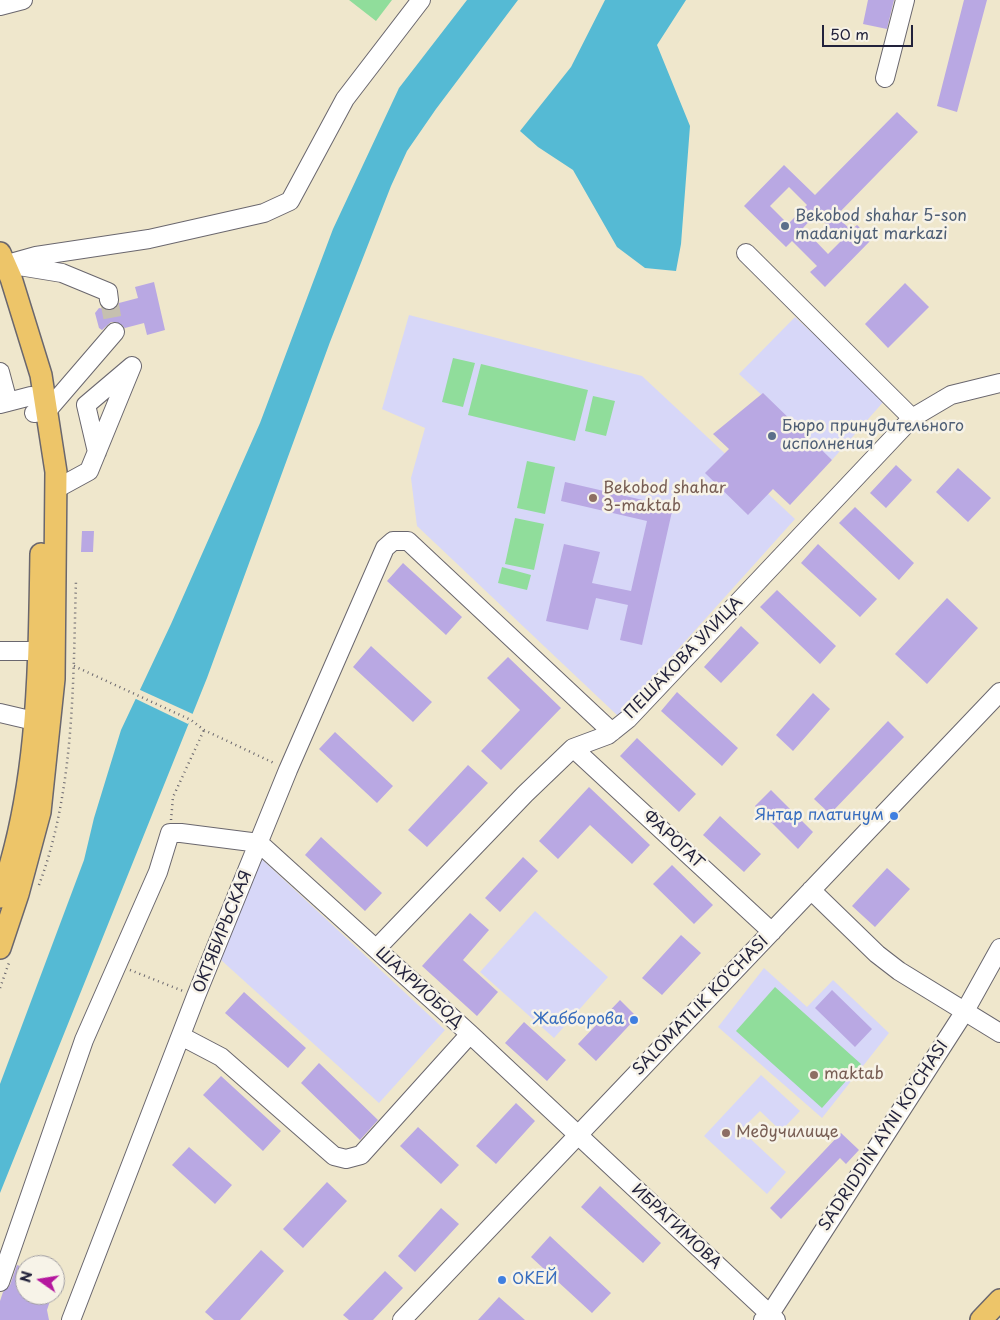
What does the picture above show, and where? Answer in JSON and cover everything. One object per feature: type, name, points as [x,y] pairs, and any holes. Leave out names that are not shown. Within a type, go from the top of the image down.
[{"type":"main road","points":[[0,897],[5,864],[26,798],[55,658],[56,489],[56,472],[11,315],[1,267]]},
{"type":"main road","points":[[37,407],[55,658]]},
{"type":"main road","points":[[0,948],[18,894],[40,812],[42,723]]},
{"type":"main road","points":[[981,1320],[1000,1300]]},
{"type":"street","points":[[0,6],[23,0]]},
{"type":"street","points":[[1,267],[36,256],[149,239],[264,213],[290,200],[345,99],[421,0]]},
{"type":"street","points":[[885,78],[905,0]]},
{"type":"street","points":[[746,253],[912,418]]},
{"type":"street","points":[[1,267],[62,273],[108,292],[109,300]]},
{"type":"street","points":[[0,372],[4,403],[37,407],[115,332]]},
{"type":"street","name":"ПЕШАКОВА УЛИЦА","points":[[376,949],[525,794],[574,748],[612,732],[628,719],[912,418],[950,395],[1000,383]]},
{"type":"street","points":[[56,489],[89,471],[97,452]]},
{"type":"street","name":"ОКТЯБИРЬСКАЯ","points":[[71,1320],[196,996],[288,770],[385,548],[393,541],[408,541],[612,732]]},
{"type":"street","points":[[0,651],[55,658]]},
{"type":"street","name":"SALOMATLIK KO‘CHASI","points":[[402,1320],[1000,692]]},
{"type":"street","points":[[0,713],[42,723]]},
{"type":"street","name":"ФАРОГАТ","points":[[574,748],[772,932]]},
{"type":"street","points":[[0,1282],[84,1040],[158,872],[170,834],[181,833],[259,843]]},
{"type":"street","name":"ШАХРИОБОД","points":[[259,843],[470,1034],[577,1135]]},
{"type":"street","points":[[811,890],[877,954],[899,970],[1000,1033]]},
{"type":"street","name":"SADRIDDIN AYNI KO'CHASI","points":[[769,1318],[965,1011],[1000,948]]},
{"type":"street","points":[[181,1036],[220,1056],[334,1156],[346,1158],[361,1155],[470,1034]]},
{"type":"street","name":"ИБРАГИМОВА","points":[[577,1135],[769,1318]]},
{"type":"path","points":[[76,580],[55,658],[191,720],[204,730],[288,770]]},
{"type":"path","points":[[170,834],[173,797],[204,730]]},
{"type":"path","points":[[118,965],[196,996]]},
{"type":"shaded area","name":"Bekobod shahar 3-maktab","points":[[409,315],[642,376],[795,519],[618,716],[417,526],[411,478],[425,428],[382,409]]},
{"type":"shaded area","points":[[795,317],[885,400],[832,460],[739,374]]},
{"type":"shaded area","points":[[253,851],[445,1030],[379,1103],[210,950]]},
{"type":"shaded area","points":[[535,911],[608,977],[554,1038],[480,972]]},
{"type":"shaded area","name":"maktab","points":[[764,968],[807,1007],[833,980],[889,1033],[822,1118],[718,1027]]},
{"type":"shaded area","name":"Медучилище","points":[[761,1075],[800,1111],[781,1131],[760,1111],[741,1130],[786,1172],[767,1194],[704,1136]]},
{"type":"green space","points":[[349,0],[392,0],[376,21]]},
{"type":"green space","points":[[453,358],[475,363],[463,407],[442,402]]},
{"type":"green space","points":[[481,364],[588,390],[575,441],[468,415]]},
{"type":"green space","points":[[593,396],[615,401],[606,436],[585,431]]},
{"type":"green space","points":[[527,461],[555,467],[545,514],[517,508]]},
{"type":"green space","points":[[515,518],[544,524],[534,570],[505,564]]},
{"type":"green space","points":[[502,567],[531,575],[527,590],[498,583]]},
{"type":"green space","points":[[775,987],[861,1064],[822,1108],[736,1031]]},
{"type":"water","points":[[467,0],[518,0],[436,109],[407,151],[391,186],[330,342],[207,678],[0,1193],[0,1084],[84,860],[94,818],[121,730],[171,624],[260,423],[333,229],[399,88]]},
{"type":"water","points":[[605,0],[686,0],[657,45],[690,126],[681,244],[676,271],[645,268],[617,247],[573,170],[538,147],[520,131],[571,67]]},
{"type":"pier","points":[[138,689],[195,715],[188,724],[134,698]]},
{"type":"building","points":[[868,0],[894,0],[887,29],[863,24]]},
{"type":"building","points":[[964,0],[987,0],[957,112],[937,106]]},
{"type":"building","points":[[897,112],[918,132],[836,216],[851,230],[857,225],[872,239],[825,287],[810,272],[817,266],[792,241],[786,247],[744,206],[784,165],[815,195]],"holes":[[[789,187],[807,205],[788,224],[770,206]],[[816,214],[842,240],[828,254],[803,228]]]},
{"type":"building","points":[[154,282],[165,330],[147,335],[144,323],[125,328],[116,322],[111,322],[102,330],[99,328],[95,313],[99,308],[111,310],[119,303],[138,298],[135,287]]},
{"type":"building","points":[[905,283],[929,307],[888,348],[865,324]]},
{"type":"building","points":[[763,393],[832,460],[790,505],[773,489],[748,515],[705,473],[729,449],[713,434]]},
{"type":"building","points":[[896,465],[912,480],[886,508],[870,493]]},
{"type":"building","points":[[958,468],[991,498],[968,522],[936,492]]},
{"type":"building","points":[[565,482],[673,507],[642,645],[620,640],[628,605],[596,598],[588,630],[546,621],[564,544],[600,552],[592,583],[631,591],[647,521],[561,501]]},
{"type":"building","points":[[855,507],[914,563],[899,580],[839,523]]},
{"type":"building","points":[[82,531],[94,531],[93,552],[81,552]]},
{"type":"building","points":[[818,544],[877,599],[860,617],[801,563]]},
{"type":"building","points":[[403,563],[462,617],[446,635],[387,581]]},
{"type":"building","points":[[777,590],[836,646],[820,664],[760,607]]},
{"type":"building","points":[[947,598],[978,628],[927,684],[895,654]]},
{"type":"building","points":[[741,626],[759,643],[721,683],[704,667]]},
{"type":"building","points":[[371,646],[432,702],[413,722],[353,667]]},
{"type":"building","points":[[508,657],[561,708],[501,770],[481,751],[520,710],[487,678]]},
{"type":"building","points":[[677,692],[738,748],[722,766],[661,711]]},
{"type":"building","points":[[813,693],[830,709],[793,751],[776,735]]},
{"type":"building","points":[[888,721],[904,737],[830,814],[814,799]]},
{"type":"building","points":[[335,732],[393,786],[377,803],[319,749]]},
{"type":"building","points":[[637,738],[696,794],[679,812],[620,756]]},
{"type":"building","points":[[468,765],[488,783],[427,847],[408,830]]},
{"type":"building","points":[[589,787],[650,845],[632,864],[590,825],[558,859],[539,841]]},
{"type":"building","points":[[771,790],[813,832],[798,849],[755,806]]},
{"type":"building","points":[[720,816],[761,854],[744,872],[703,835]]},
{"type":"building","points":[[321,837],[382,893],[365,911],[305,855]]},
{"type":"building","points":[[523,857],[538,871],[500,912],[485,898]]},
{"type":"building","points":[[672,865],[713,905],[694,924],[653,884]]},
{"type":"building","points":[[887,868],[910,889],[875,927],[852,906]]},
{"type":"building","points":[[470,913],[489,930],[463,960],[498,992],[477,1016],[422,966]]},
{"type":"building","points":[[681,935],[701,953],[662,995],[642,978]]},
{"type":"building","points":[[832,990],[872,1029],[855,1047],[815,1008]]},
{"type":"building","points":[[244,992],[306,1048],[288,1068],[225,1013]]},
{"type":"building","points":[[620,1000],[637,1017],[596,1061],[578,1044]]},
{"type":"building","points":[[524,1022],[566,1060],[547,1081],[505,1043]]},
{"type":"building","points":[[319,1063],[378,1120],[360,1140],[301,1083]]},
{"type":"building","points":[[221,1076],[281,1131],[263,1151],[203,1095]]},
{"type":"building","points":[[516,1103],[535,1121],[496,1164],[476,1146]]},
{"type":"building","points":[[418,1127],[459,1165],[441,1184],[400,1146]]},
{"type":"building","points":[[841,1133],[859,1150],[846,1164],[840,1158],[781,1219],[770,1208]]},
{"type":"building","points":[[189,1147],[232,1185],[215,1204],[172,1165]]},
{"type":"building","points":[[327,1182],[347,1201],[303,1248],[283,1229]]},
{"type":"building","points":[[600,1186],[661,1243],[643,1263],[581,1207]]},
{"type":"building","points":[[441,1208],[459,1224],[415,1272],[398,1256]]},
{"type":"building","points":[[550,1236],[611,1293],[592,1313],[531,1257]]},
{"type":"building","points":[[261,1250],[284,1271],[240,1320],[214,1320],[205,1312]]},
{"type":"building","points":[[15,1271],[15,1305],[49,1305],[47,1310],[49,1320],[0,1320],[0,1301],[3,1292],[10,1285]]},
{"type":"building","points":[[385,1271],[403,1288],[373,1320],[349,1320],[343,1315]]},
{"type":"building","points":[[499,1297],[525,1320],[478,1320]]},
{"type":"tunnel","points":[[109,300],[115,332]]},
{"type":"place","name":"Bekobod shahar 5-son madaniyat markazi","points":[[785,226]]},
{"type":"place","name":"Бюро принудительного исполнения","points":[[772,436]]},
{"type":"place","name":"Bekobod shahar 3-maktab","points":[[593,498]]},
{"type":"place","name":"Янтар платинум","points":[[894,816]]},
{"type":"place","name":"Жабборова","points":[[634,1020]]},
{"type":"place","name":"maktab","points":[[814,1075]]},
{"type":"place","name":"Медучилище","points":[[726,1133]]},
{"type":"place","name":"ОКЕЙ","points":[[502,1280]]}]
